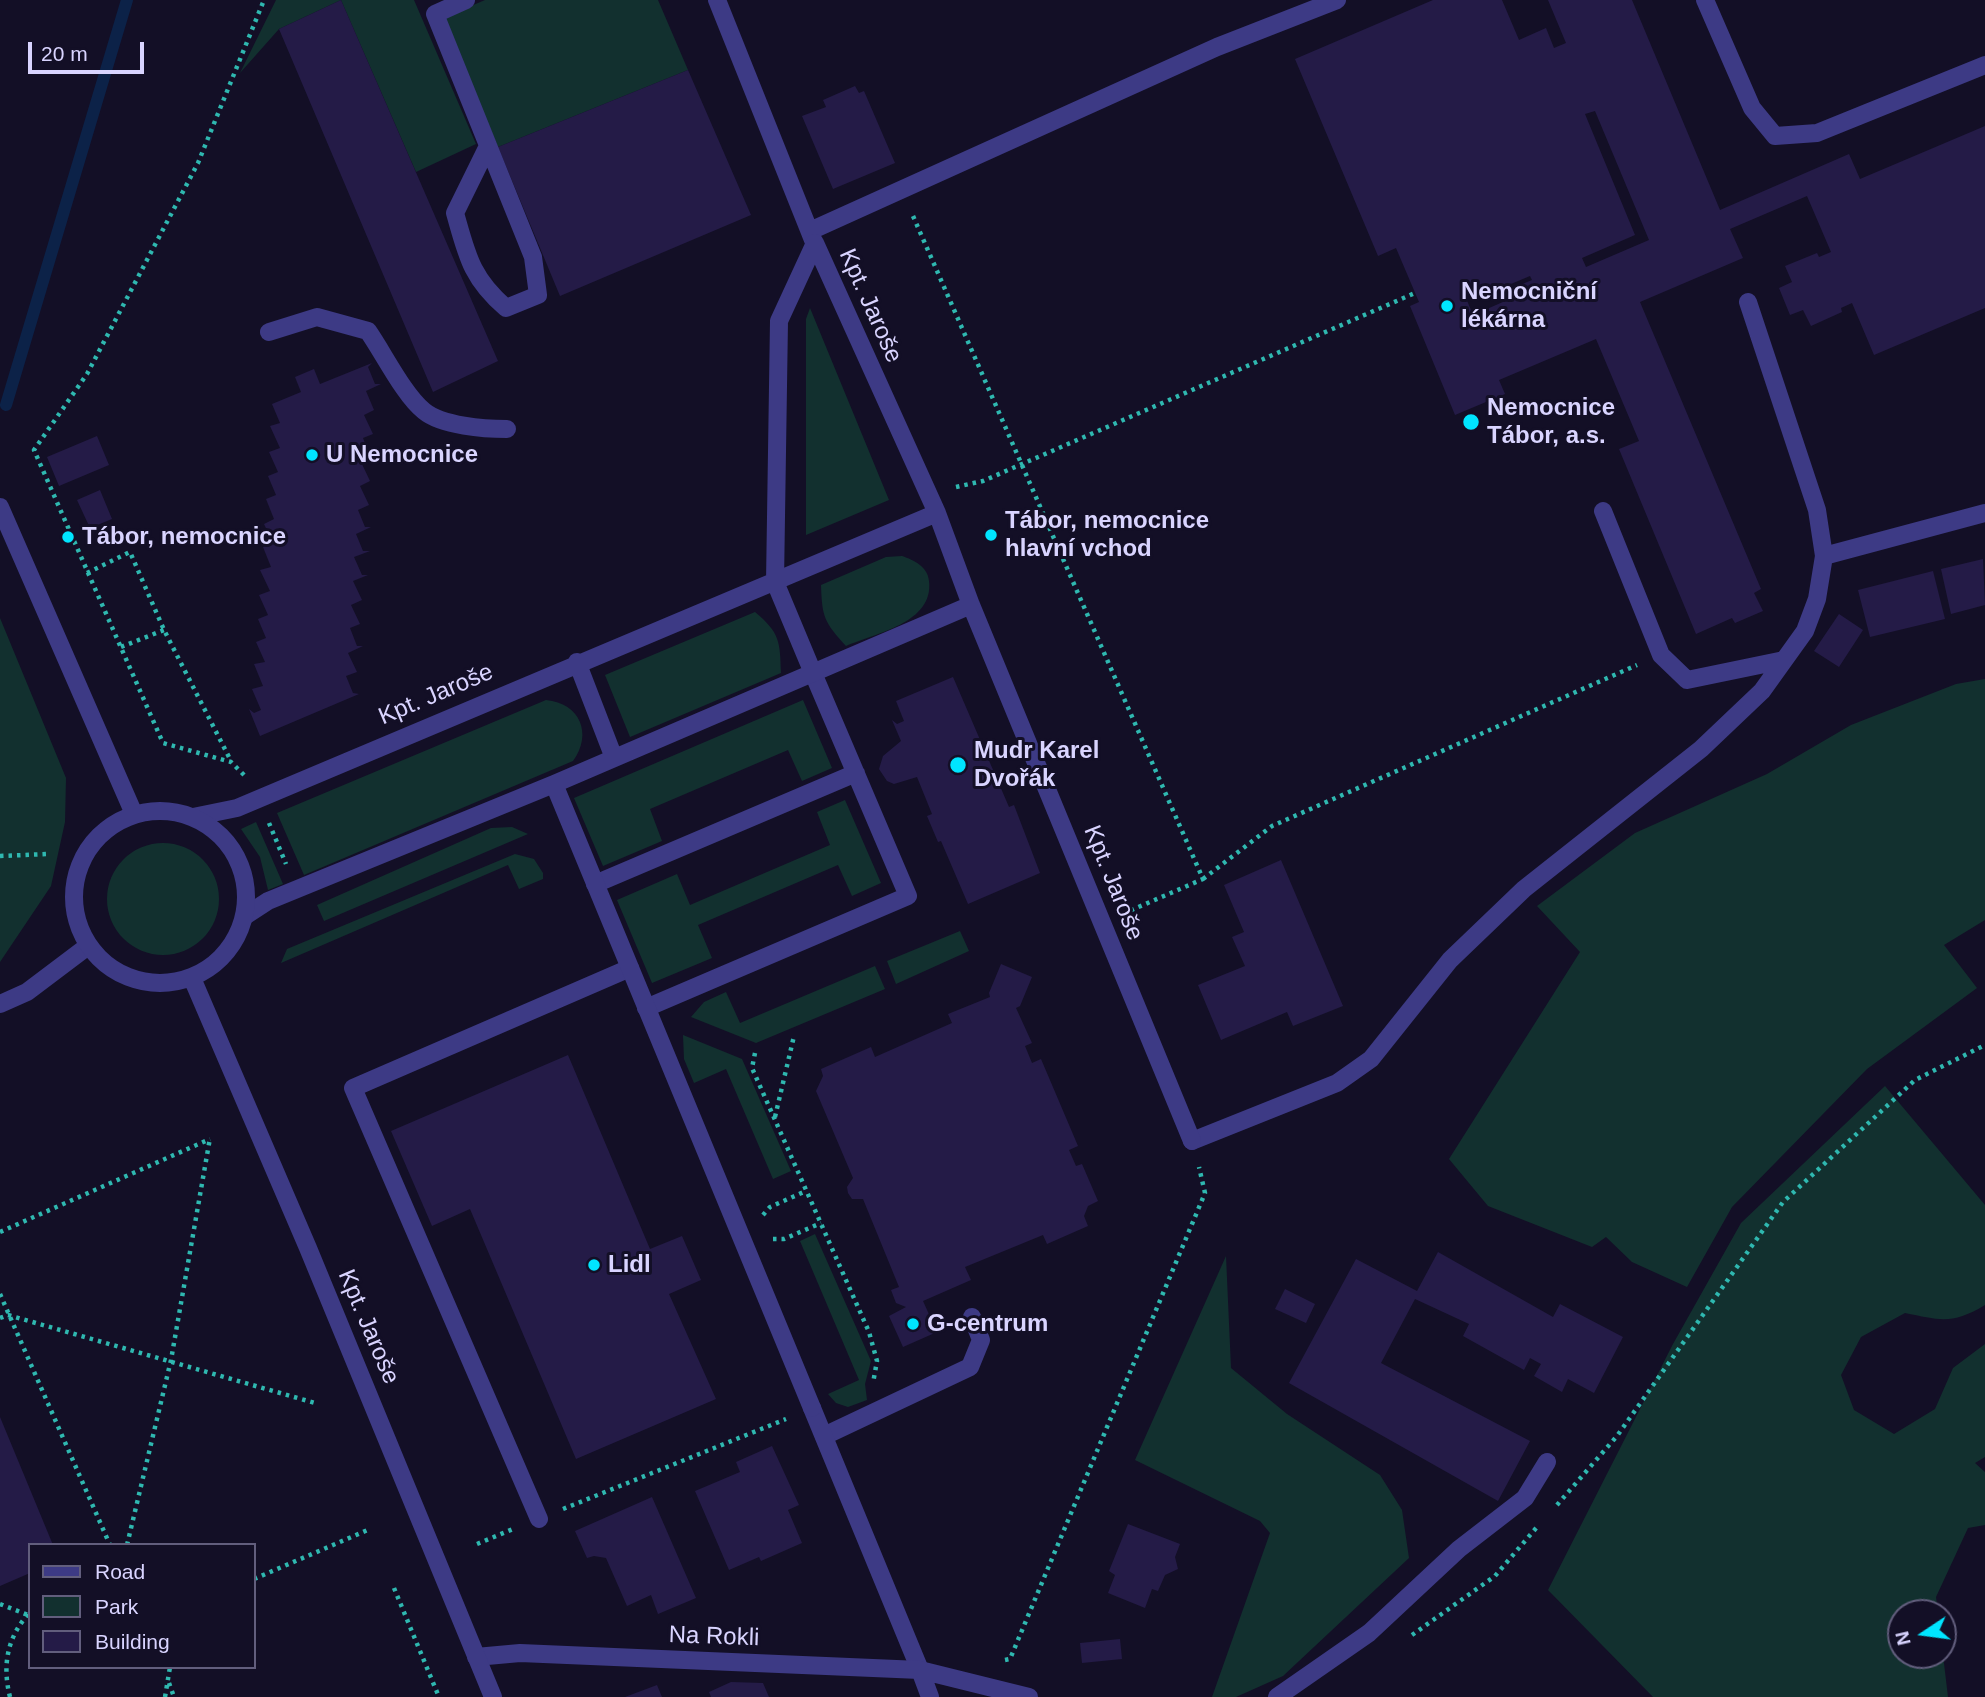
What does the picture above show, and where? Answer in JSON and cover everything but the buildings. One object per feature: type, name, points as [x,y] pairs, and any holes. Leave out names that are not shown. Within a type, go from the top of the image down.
[{"type":"street","points":[[466,0],[435,14],[533,257],[538,295],[506,308],[484,289],[467,256],[455,213],[488,146]]},
{"type":"street","points":[[717,0],[812,237],[902,190],[1217,47],[1336,0]]},
{"type":"street","points":[[1705,0],[1752,108],[1775,136],[1817,133],[1985,65]]},
{"type":"street","name":"Kpt. Jaroše","points":[[812,237],[937,513],[971,605],[1192,1140]]},
{"type":"street","name":"Kpt. Jaroše","points":[[775,582],[779,321],[812,237]]},
{"type":"street","points":[[1192,1140],[1337,1083],[1371,1059],[1450,960],[1524,889],[1701,749],[1762,691],[1805,631],[1817,599],[1824,556],[1817,510],[1748,302]]},
{"type":"street","points":[[269,332],[317,317],[368,331],[407,392],[425,413],[477,429],[507,429]]},
{"type":"street","points":[[0,507],[134,814]]},
{"type":"street","points":[[1603,511],[1661,655],[1687,680],[1784,660]]},
{"type":"street","name":"Kpt. Jaroše","points":[[193,817],[237,807],[937,513]]},
{"type":"street","points":[[1824,556],[1985,513]]},
{"type":"street","points":[[646,1008],[908,896],[775,582]]},
{"type":"street","points":[[245,916],[268,901],[554,784],[971,605]]},
{"type":"street","points":[[577,662],[614,758]]},
{"type":"street","points":[[595,884],[856,773]]},
{"type":"street","points":[[554,784],[930,1697]]},
{"type":"street","name":"Kpt. Jaroše","points":[[154,810],[193,817],[213,829],[231,846],[242,868],[246,892],[245,916],[234,942],[217,963],[192,978],[164,985],[135,980],[108,968],[88,946],[76,922],[73,895],[78,868],[90,845],[110,826],[134,814],[154,810]]},
{"type":"street","points":[[0,1004],[27,992],[88,946]]},
{"type":"street","points":[[539,1518],[353,1088],[630,968]]},
{"type":"street","name":"Kpt. Jaroše","points":[[192,978],[232,1066],[493,1697]]},
{"type":"street","points":[[824,1436],[971,1367],[981,1340],[972,1317]]},
{"type":"street","points":[[1277,1697],[1369,1633],[1459,1549],[1525,1498],[1547,1462]]},
{"type":"street","name":"Na Rokli","points":[[476,1657],[520,1653],[920,1670],[1029,1697]]},
{"type":"path","points":[[231,762],[163,743],[34,450],[87,374],[198,163],[264,0]]},
{"type":"path","points":[[902,190],[1203,879]]},
{"type":"path","points":[[928,493],[984,481],[1415,293]]},
{"type":"path","points":[[87,573],[130,552],[164,631],[231,762],[251,782]]},
{"type":"path","points":[[121,647],[164,631]]},
{"type":"path","points":[[1102,922],[1203,879],[1272,826],[1661,655]]},
{"type":"path","points":[[266,817],[287,868]]},
{"type":"path","points":[[0,856],[48,854]]},
{"type":"path","points":[[775,1118],[794,1036]]},
{"type":"path","points":[[1555,1507],[1617,1436],[1783,1202],[1915,1080],[1985,1045]]},
{"type":"path","points":[[755,1053],[752,1068],[869,1332],[877,1361],[872,1388],[879,1410]]},
{"type":"path","points":[[0,1232],[210,1139],[170,1360],[127,1543]]},
{"type":"path","points":[[997,1661],[1010,1659],[1205,1193],[1192,1140]]},
{"type":"path","points":[[761,1221],[770,1207],[807,1191]]},
{"type":"path","points":[[768,1237],[784,1239],[821,1223]]},
{"type":"path","points":[[0,1294],[109,1543]]},
{"type":"path","points":[[0,1318],[8,1315],[315,1403]]},
{"type":"path","points":[[477,1544],[813,1408]]},
{"type":"path","points":[[1408,1638],[1495,1576],[1546,1517]]},
{"type":"path","points":[[256,1578],[370,1529]]},
{"type":"path","points":[[394,1588],[439,1697]]},
{"type":"path","points":[[0,1604],[28,1613]]},
{"type":"path","points":[[10,1697],[5,1676],[8,1650],[18,1626],[28,1614]]},
{"type":"path","points":[[164,1697],[170,1669]]},
{"type":"path","points":[[169,1683],[174,1697]]},
{"type":"green space","points":[[276,0],[341,0],[279,29],[240,73]]},
{"type":"green space","points":[[341,0],[414,0],[476,144],[416,172]]},
{"type":"green space","points":[[485,0],[658,0],[688,70],[498,147],[443,18]]},
{"type":"green space","points":[[810,308],[889,500],[806,535],[806,319]]},
{"type":"green space","points":[[902,556],[920,565],[928,576],[928,595],[922,607],[913,617],[901,624],[846,646],[826,618],[821,585],[886,557]]},
{"type":"green space","points":[[755,612],[777,638],[781,673],[630,737],[605,675]]},
{"type":"green space","points":[[0,618],[66,778],[65,822],[51,886],[0,962]]},
{"type":"green space","points":[[1985,679],[1985,920],[1944,945],[1977,988],[1867,1069],[1732,1207],[1687,1287],[1632,1262],[1606,1237],[1592,1247],[1488,1206],[1449,1159],[1580,952],[1537,906],[1635,833],[1767,774],[1851,725],[1956,684]]},
{"type":"green space","points":[[546,700],[567,707],[580,722],[582,740],[573,761],[304,875],[277,813]]},
{"type":"green space","points":[[803,700],[832,768],[802,781],[788,750],[650,809],[662,841],[603,866],[574,798]]},
{"type":"green space","points":[[845,800],[881,883],[852,896],[838,865],[698,925],[712,958],[652,983],[617,900],[677,874],[690,905],[830,845],[817,812]]},
{"type":"green space","points":[[256,822],[283,884],[268,890],[260,857],[241,829]]},
{"type":"green space","points":[[512,827],[528,834],[324,921],[317,905],[491,828]]},
{"type":"green space","points":[[163,843],[185,847],[203,859],[215,877],[219,899],[215,921],[203,939],[185,951],[163,955],[141,951],[123,939],[111,921],[107,899],[111,877],[123,859],[141,847]]},
{"type":"green space","points":[[515,854],[534,859],[543,873],[543,879],[519,889],[508,865],[281,963],[287,949]]},
{"type":"green space","points":[[960,931],[969,951],[896,984],[887,961]]},
{"type":"green space","points":[[875,966],[885,989],[756,1043],[691,1017],[704,1002],[726,992],[740,1023]]},
{"type":"green space","points":[[683,1035],[742,1059],[791,1171],[773,1179],[726,1069],[694,1083],[684,1059]]},
{"type":"green space","points":[[1885,1086],[1985,1205],[1985,1305],[1964,1316],[1946,1319],[1905,1313],[1861,1337],[1841,1375],[1854,1410],[1894,1434],[1935,1409],[1953,1368],[1985,1344],[1985,1457],[1975,1463],[1985,1472],[1985,1525],[1968,1528],[1936,1599],[1887,1599],[1887,1669],[1945,1669],[1948,1697],[1653,1697],[1548,1590],[1673,1344],[1741,1223]]},
{"type":"green space","points":[[815,1234],[871,1361],[865,1384],[867,1400],[848,1407],[836,1403],[828,1394],[859,1380],[800,1241]]},
{"type":"green space","points":[[1226,1256],[1231,1368],[1287,1414],[1380,1475],[1402,1510],[1409,1558],[1283,1676],[1236,1697],[1212,1697],[1270,1533],[1260,1521],[1135,1460]]},
{"type":"waterway","points":[[6,405],[127,0]]},
{"type":"place","name":"Nemocniční lékárna","points":[[1447,306]]},
{"type":"place","name":"Nemocnice Tábor, a.s.","points":[[1471,422]]},
{"type":"place","name":"U Nemocnice","points":[[312,455]]},
{"type":"place","name":"Tábor, nemocnice hlavní vchod","points":[[991,535]]},
{"type":"place","name":"Tábor, nemocnice","points":[[68,537]]},
{"type":"place","name":"Mudr Karel Dvořák","points":[[958,765]]},
{"type":"place","name":"Lidl","points":[[594,1265]]},
{"type":"place","name":"G-centrum","points":[[913,1324]]}]
